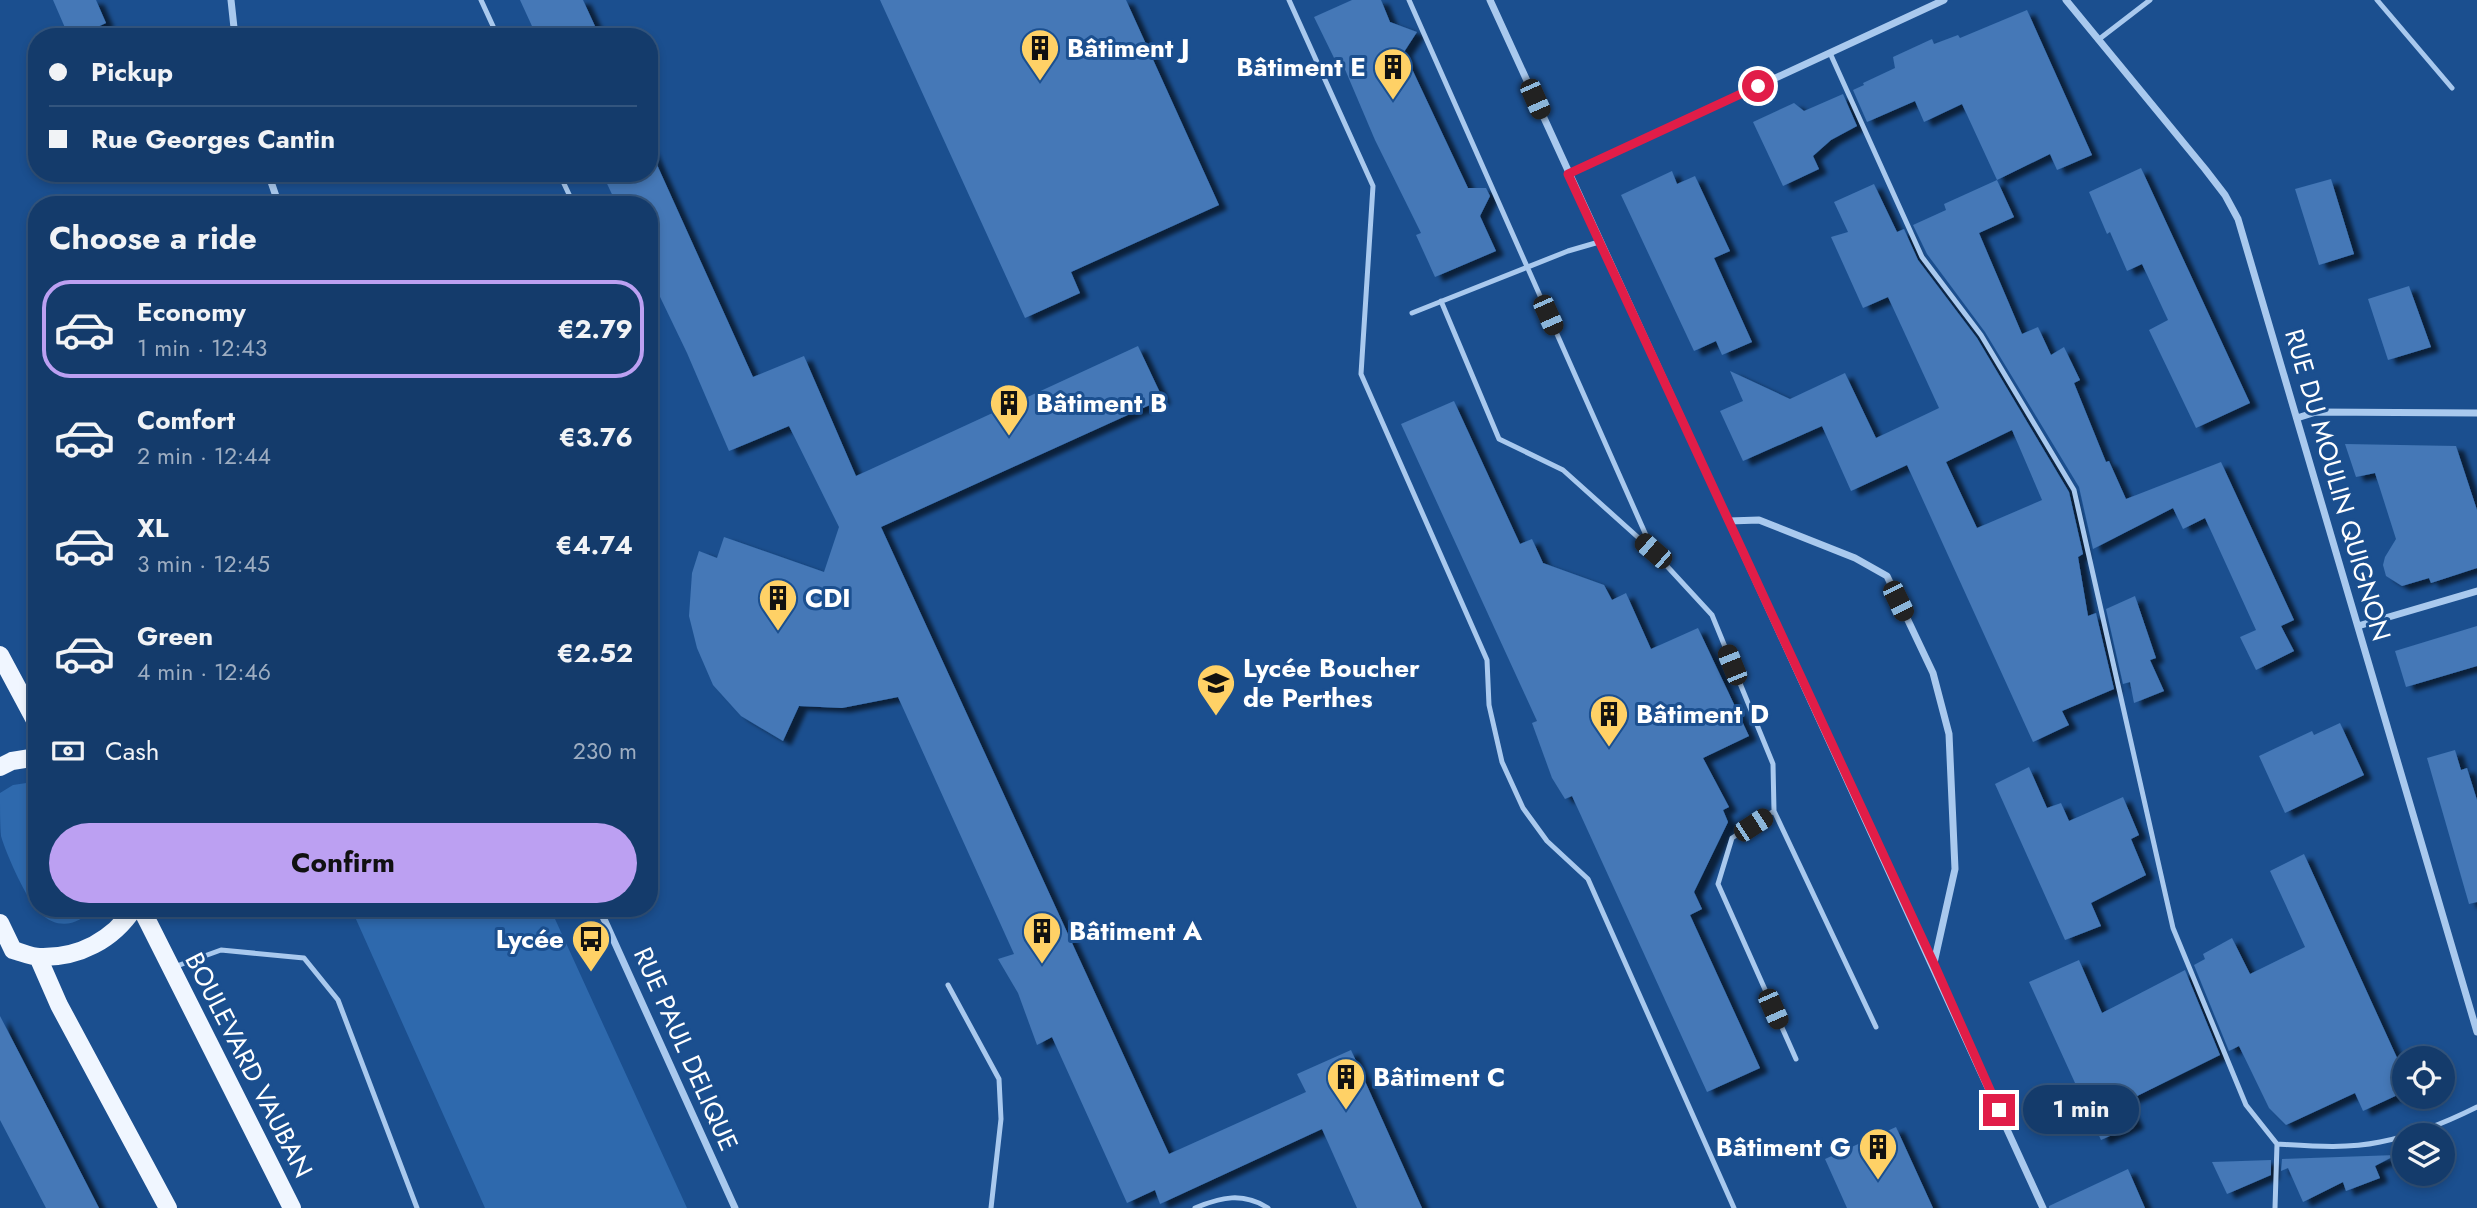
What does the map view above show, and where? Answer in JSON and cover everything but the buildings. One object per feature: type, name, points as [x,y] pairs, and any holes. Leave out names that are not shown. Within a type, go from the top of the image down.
[{"type":"main road","points":[[0,655],[28,707]]},
{"type":"main road","points":[[0,767],[12,761],[28,758]]},
{"type":"main road","points":[[0,923],[7,948],[37,957],[71,954],[94,946],[111,934],[126,917]]},
{"type":"main road","name":"BOULEVARD VAUBAN","points":[[146,917],[292,1208]]},
{"type":"main road","points":[[37,957],[168,1208]]},
{"type":"street","points":[[231,0],[234,28]]},
{"type":"street","points":[[1490,0],[1599,242],[1934,964],[2043,1208]]},
{"type":"street","points":[[1568,174],[1944,0]]},
{"type":"street","name":"RUE DU MOULIN QUIGNON","points":[[2066,0],[2205,169],[2225,195],[2238,219],[2477,1032]]},
{"type":"street","points":[[2297,418],[2316,412],[2477,413]]},
{"type":"street","points":[[1729,520],[1759,520],[1855,558],[1886,576],[1933,673],[1949,734],[1955,869],[1934,964]]},
{"type":"street","points":[[2358,626],[2477,591]]},
{"type":"street","name":"RUE PAUL DELIQUE","points":[[603,917],[735,1208]]},
{"type":"lane","points":[[481,0],[494,28]]},
{"type":"lane","points":[[1289,0],[1373,186],[1361,373],[1488,660],[1489,705],[1502,762],[1523,808],[1547,841],[1588,878],[1734,1208]]},
{"type":"lane","points":[[1409,0],[1653,551]]},
{"type":"lane","points":[[2098,40],[2150,0]]},
{"type":"lane","points":[[2377,0],[2452,88]]},
{"type":"lane","points":[[1829,53],[1922,257],[1981,335],[2074,490],[2173,928],[2246,1105],[2277,1144],[2275,1208]]},
{"type":"lane","points":[[1412,313],[1568,251],[1599,242]]},
{"type":"lane","points":[[1441,301],[1499,439],[1563,470],[1653,551],[1712,615],[1773,764],[1774,811],[1876,1027]]},
{"type":"lane","points":[[1774,811],[1732,838],[1718,884],[1796,1059]]},
{"type":"lane","points":[[171,968],[221,950],[304,958],[338,1000],[417,1208]]},
{"type":"lane","points":[[948,985],[999,1079],[1001,1119],[991,1208]]},
{"type":"lane","points":[[2277,1144],[2323,1146],[2379,1143],[2418,1131],[2477,1107]]},
{"type":"lane","points":[[1195,1208],[1216,1199],[1250,1198],[1268,1208]]},
{"type":"shaded area","points":[[28,783],[28,896],[1,836],[0,793],[13,785]]},
{"type":"shaded area","points":[[45,917],[84,917],[75,922],[61,924]]},
{"type":"shaded area","points":[[355,917],[554,917],[687,1208],[485,1208]]},
{"type":"place","name":"Bâtiment J","points":[[1040,82]]},
{"type":"place","name":"Bâtiment E","points":[[1393,101]]},
{"type":"place","name":"Bâtiment B","points":[[1009,437]]},
{"type":"place","name":"CDI","points":[[778,632]]},
{"type":"place","name":"Lycée Boucher de Perthes","points":[[1216,717]]},
{"type":"place","name":"Bâtiment D","points":[[1609,748]]},
{"type":"place","name":"Bâtiment A","points":[[1042,965]]},
{"type":"place","name":"Lycée","points":[[591,973]]},
{"type":"place","name":"Bâtiment C","points":[[1346,1111]]},
{"type":"place","name":"Bâtiment G","points":[[1878,1181]]},
{"type":"route","points":[[1758,86],[1568,174],[1999,1110]]}]
